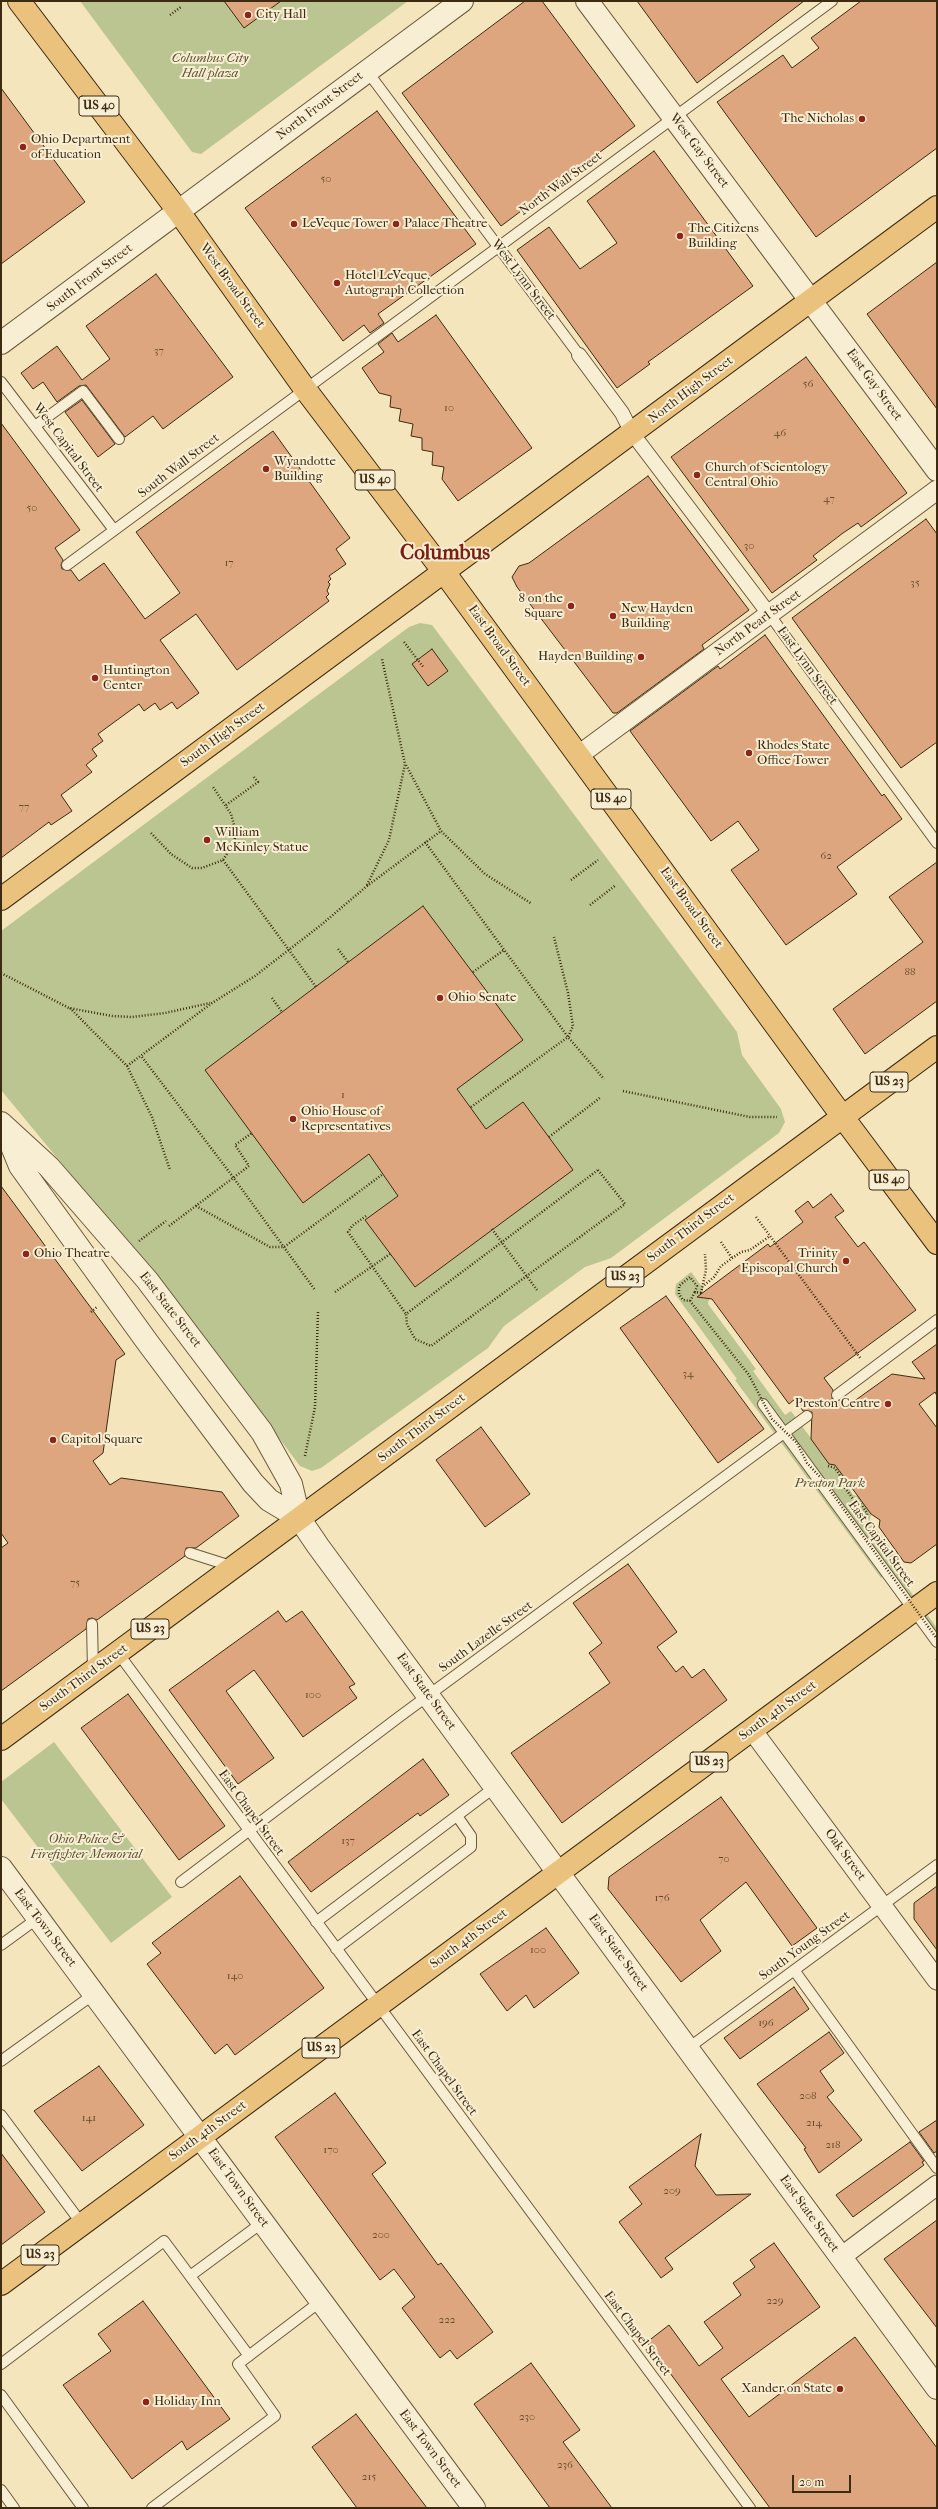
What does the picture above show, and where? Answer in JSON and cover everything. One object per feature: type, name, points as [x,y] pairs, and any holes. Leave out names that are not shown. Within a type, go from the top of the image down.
[{"type":"main road","name":"West Broad Street","points":[[19,1],[179,212],[305,389],[444,572]]},
{"type":"main road","name":"North High Street","points":[[444,572],[937,207]]},
{"type":"main road","name":"East Broad Street","points":[[444,572],[842,1116],[937,1243]]},
{"type":"main road","name":"South High Street","points":[[1,899],[444,572]]},
{"type":"main road","name":"US 23","points":[[842,1116],[937,1047]]},
{"type":"main road","name":"South Third Street","points":[[1,1739],[842,1116]]},
{"type":"main road","name":"South 4th Street","points":[[1,2284],[937,1593]]},
{"type":"street","name":"North Front Street","points":[[179,212],[462,1]]},
{"type":"street","name":"West Gay Street","points":[[587,1],[811,300]]},
{"type":"street","name":"South Front Street","points":[[1,343],[179,212]]},
{"type":"street","name":"East Gay Street","points":[[811,300],[937,470]]},
{"type":"street","name":"West Lynn Street","points":[[579,355],[622,413],[632,433]]},
{"type":"street","name":"East Lynn Street","points":[[632,433],[769,614]]},
{"type":"street","name":"North Pearl Street","points":[[579,755],[937,490]]},
{"type":"street","name":"East State Street","points":[[3,1125],[49,1167],[147,1280],[209,1362],[273,1449],[291,1484],[298,1518]]},
{"type":"street","name":"East State Street","points":[[3,1125],[20,1166],[148,1343],[248,1477],[269,1500],[298,1518],[937,2388]]},
{"type":"street","name":"Oak Street","points":[[752,1730],[937,1980]]},
{"type":"street","name":"East Town Street","points":[[1,1868],[474,2508]]},
{"type":"street","points":[[841,2257],[937,2185]]},
{"type":"lane","name":"North Wall Street","points":[[305,389],[832,1]]},
{"type":"lane","name":"West Lynn Street","points":[[368,71],[579,355]]},
{"type":"lane","name":"West Capital Street","points":[[1,382],[114,530]]},
{"type":"lane","name":"South Wall Street","points":[[67,565],[305,389]]},
{"type":"lane","points":[[35,426],[83,391],[119,438]]},
{"type":"lane","name":"East Lynn Street","points":[[769,614],[937,843]]},
{"type":"lane","points":[[837,1395],[937,1320]]},
{"type":"lane","name":"East Capital Street","points":[[762,1404],[937,1641]]},
{"type":"lane","name":"South Lazelle Street","points":[[181,1882],[428,1696],[807,1416]]},
{"type":"lane","points":[[190,1553],[234,1567]]},
{"type":"lane","points":[[92,1624],[93,1671]]},
{"type":"lane","name":"East Chapel Street","points":[[118,1653],[248,1831],[750,2508]]},
{"type":"lane","points":[[316,1922],[495,1787]]},
{"type":"lane","points":[[336,1949],[471,1847],[472,1836],[457,1816]]},
{"type":"lane","name":"South Young Street","points":[[688,2049],[937,1865]]},
{"type":"lane","points":[[1,1945],[38,1918]]},
{"type":"lane","points":[[794,1970],[937,2168]]},
{"type":"lane","points":[[1,2061],[94,1994]]},
{"type":"lane","points":[[1,2115],[82,2224]]},
{"type":"lane","points":[[190,2276],[263,2222]]},
{"type":"lane","points":[[1,2364],[164,2241],[249,2356]]},
{"type":"lane","points":[[152,2508],[275,2416],[238,2364],[321,2301]]},
{"type":"lane","points":[[1,2395],[84,2508]]},
{"type":"lane","points":[[1,2492],[14,2508]]},
{"type":"path","points":[[170,15],[181,7]]},
{"type":"path","points":[[404,642],[424,668]]},
{"type":"path","points":[[382,659],[405,764],[441,831],[485,874],[532,904]]},
{"type":"path","points":[[366,886],[389,840],[405,764]]},
{"type":"path","points":[[226,805],[258,782],[253,776]]},
{"type":"path","points":[[151,833],[172,854],[192,868],[207,867],[223,860],[234,843],[236,832],[234,823],[226,805],[213,787]]},
{"type":"path","points":[[127,1066],[142,1057],[212,1003],[255,976],[290,950],[366,886],[441,831]]},
{"type":"path","points":[[425,842],[568,1037],[604,1079]]},
{"type":"path","points":[[223,860],[316,987]]},
{"type":"path","points":[[571,880],[598,860]]},
{"type":"path","points":[[590,905],[616,885]]},
{"type":"path","points":[[471,1107],[568,1037],[573,1026],[568,993],[554,937]]},
{"type":"path","points":[[338,949],[348,962]]},
{"type":"path","points":[[473,972],[504,950]]},
{"type":"path","points":[[1,973],[69,1008],[112,1016],[132,1017],[165,1013],[212,1003]]},
{"type":"path","points":[[272,998],[282,1012]]},
{"type":"path","points":[[69,1008],[127,1066],[151,1114],[170,1170]]},
{"type":"path","points":[[142,1057],[233,1177],[315,1290]]},
{"type":"path","points":[[623,1091],[750,1117],[777,1117]]},
{"type":"path","points":[[548,1137],[601,1097]]},
{"type":"path","points":[[169,1226],[249,1166],[235,1145],[252,1133]]},
{"type":"path","points":[[366,1216],[352,1226],[348,1232],[406,1314],[406,1324],[412,1335],[420,1342],[431,1346],[624,1204],[598,1170],[406,1314]]},
{"type":"path","points":[[196,1206],[270,1247],[284,1247],[383,1174]]},
{"type":"path","points":[[756,1217],[862,1360]]},
{"type":"path","points":[[139,1241],[166,1221]]},
{"type":"path","points":[[492,1230],[537,1290]]},
{"type":"path","points":[[702,1287],[714,1277],[721,1266],[741,1252],[750,1250],[770,1236]]},
{"type":"path","points":[[721,1242],[732,1258]]},
{"type":"path","points":[[335,1292],[372,1268],[390,1254]]},
{"type":"path","points":[[695,1292],[701,1292],[706,1270],[705,1254]]},
{"type":"path","points":[[690,1301],[697,1286],[690,1277],[679,1286],[679,1294],[683,1300],[690,1301],[749,1375],[772,1419],[797,1443],[803,1451],[807,1463],[822,1480],[866,1539],[937,1641]]},
{"type":"path","points":[[91,1312],[98,1306]]},
{"type":"path","points":[[304,1456],[315,1407],[318,1312]]},
{"type":"path","points":[[828,1467],[835,1468],[840,1473],[845,1483],[845,1488],[863,1504],[871,1526]]},
{"type":"path","points":[[866,1539],[871,1536]]},
{"type":"green space","name":"Columbus City Hall plaza","points":[[80,1],[408,1],[201,154],[192,152]]},
{"type":"green space","points":[[420,623],[432,625],[737,1032],[742,1055],[781,1109],[785,1122],[779,1133],[611,1258],[585,1267],[504,1326],[488,1348],[321,1468],[312,1471],[300,1466],[181,1308],[1,1090],[1,931],[409,627]]},
{"type":"green space","name":"Preston Park","points":[[691,1272],[703,1288],[702,1298],[709,1299],[708,1304],[756,1369],[753,1371],[785,1415],[791,1411],[829,1463],[835,1465],[849,1483],[849,1488],[853,1495],[858,1496],[871,1514],[870,1520],[901,1563],[894,1569],[937,1628],[937,1647],[884,1575],[881,1578],[735,1380],[737,1379],[675,1294],[676,1284]]},
{"type":"green space","name":"Ohio Police & Firefighter Memorial","points":[[54,1742],[172,1897],[111,1943],[1,1799],[1,1782]]},
{"type":"building","name":"City Hall","points":[[224,1],[281,1],[244,28]]},
{"type":"building","points":[[525,1],[542,1],[635,126],[501,226],[402,93]]},
{"type":"building","points":[[637,1],[804,1],[697,83]]},
{"type":"building","name":"The Nicholas","points":[[861,1],[937,1],[937,148],[816,237],[717,102],[783,55],[792,68],[819,48],[811,38]]},
{"type":"building","name":"Ohio Department of Education","points":[[1,88],[85,202],[1,264]]},
{"type":"building","points":[[377,111],[476,244],[378,314],[384,323],[370,333],[364,325],[343,341],[245,208]]},
{"type":"building","points":[[654,151],[753,286],[648,362],[650,364],[617,388],[517,250],[549,227],[580,269],[617,243],[587,201]]},
{"type":"building","points":[[937,262],[937,409],[867,314]]},
{"type":"building","points":[[156,274],[233,377],[163,429],[153,416],[125,437],[86,385],[79,386],[57,402],[43,382],[33,389],[21,373],[57,346],[82,380],[110,359],[86,326]]},
{"type":"building","points":[[436,315],[532,448],[458,501],[442,479],[444,467],[432,465],[433,452],[422,450],[422,438],[411,436],[413,424],[399,421],[401,409],[390,407],[391,396],[379,393],[362,368],[384,352],[378,344],[392,333],[398,342]]},
{"type":"building","points":[[806,357],[907,493],[861,527],[858,523],[843,533],[813,556],[817,560],[772,593],[671,457]]},
{"type":"building","points":[[82,400],[115,444],[98,457],[65,412]]},
{"type":"building","points":[[1,423],[80,530],[55,548],[63,560],[61,565],[62,569],[71,570],[79,581],[104,563],[145,619],[180,593],[136,532],[273,431],[350,538],[336,549],[346,564],[329,576],[331,579],[328,582],[330,584],[327,591],[329,594],[326,597],[329,601],[237,670],[196,614],[160,640],[199,693],[177,709],[172,702],[160,710],[155,703],[144,711],[139,704],[98,734],[103,741],[92,749],[97,756],[86,765],[92,772],[61,795],[72,811],[51,825],[49,822],[1,858]]},
{"type":"building","points":[[648,476],[749,610],[702,645],[704,649],[617,713],[613,713],[517,587],[512,577],[519,566],[529,563]]},
{"type":"building","points":[[926,519],[937,534],[937,742],[901,768],[792,618]]},
{"type":"building","name":"Rhodes State Office Tower","points":[[765,635],[882,796],[884,794],[902,819],[837,867],[857,894],[786,945],[731,870],[759,850],[738,821],[711,841],[630,731],[718,666],[720,669]]},
{"type":"building","points":[[432,649],[448,671],[428,686],[412,664]]},
{"type":"building","points":[[937,862],[937,1001],[865,1054],[833,1009],[923,942],[889,897]]},
{"type":"building","points":[[423,906],[523,1040],[457,1089],[486,1129],[523,1102],[573,1170],[415,1287],[365,1220],[398,1196],[369,1154],[303,1203],[205,1070]]},
{"type":"building","points":[[1,1186],[125,1354],[116,1360],[103,1453],[93,1461],[110,1485],[121,1478],[222,1492],[239,1516],[196,1548],[186,1548],[185,1556],[97,1620],[92,1618],[88,1619],[86,1629],[1,1691],[1,1548],[8,1543],[1,1533]]},
{"type":"building","name":"Preston Centre","points":[[831,1194],[844,1211],[835,1217],[858,1247],[864,1242],[916,1310],[824,1378],[833,1390],[832,1399],[835,1401],[841,1400],[846,1407],[892,1374],[925,1379],[912,1362],[937,1344],[937,1396],[935,1392],[919,1404],[937,1428],[937,1544],[911,1563],[904,1562],[879,1527],[880,1520],[871,1514],[835,1465],[829,1464],[811,1439],[812,1412],[803,1411],[795,1399],[789,1404],[712,1299],[697,1297],[768,1244],[770,1247],[803,1222],[795,1211],[808,1201],[813,1208]]},
{"type":"building","points":[[666,1296],[764,1429],[718,1463],[620,1328]]},
{"type":"building","points":[[481,1427],[530,1494],[485,1527],[436,1460]]},
{"type":"building","points":[[628,1564],[677,1632],[657,1647],[676,1672],[683,1666],[692,1678],[704,1669],[727,1700],[562,1823],[511,1753],[610,1683],[589,1653],[602,1643],[573,1603]]},
{"type":"building","points":[[278,1611],[286,1622],[302,1611],[355,1684],[349,1687],[357,1698],[303,1737],[254,1670],[226,1691],[274,1758],[238,1784],[169,1690]]},
{"type":"building","points":[[128,1694],[225,1826],[179,1860],[81,1728]]},
{"type":"building","points":[[423,1759],[449,1795],[420,1816],[418,1813],[311,1892],[288,1862]]},
{"type":"building","points":[[721,1797],[817,1928],[792,1946],[746,1882],[700,1920],[721,1951],[681,1982],[608,1889],[609,1877]]},
{"type":"building","points":[[240,1876],[324,1988],[235,2055],[227,2044],[215,2054],[147,1964],[161,1953],[152,1943]]},
{"type":"building","points":[[937,1886],[937,1950],[914,1919],[914,1903]]},
{"type":"building","points":[[546,1928],[579,1973],[534,2008],[526,1995],[507,2011],[480,1974]]},
{"type":"building","points":[[794,1987],[809,2009],[740,2059],[724,2038]]},
{"type":"building","points":[[829,2032],[844,2053],[820,2071],[834,2091],[827,2097],[862,2140],[819,2173],[804,2149],[806,2148],[757,2084]]},
{"type":"building","points":[[99,2066],[144,2125],[82,2171],[34,2111]]},
{"type":"building","points":[[335,2093],[386,2163],[372,2174],[438,2265],[441,2263],[493,2332],[457,2359],[450,2350],[440,2358],[402,2308],[415,2297],[394,2269],[380,2280],[275,2137]]},
{"type":"building","points":[[937,2120],[937,2151],[934,2153],[919,2132]]},
{"type":"building","points":[[701,2134],[695,2166],[716,2195],[751,2194],[665,2258],[673,2269],[661,2278],[619,2222],[642,2204],[629,2187]]},
{"type":"building","points":[[910,2142],[924,2161],[922,2162],[924,2165],[853,2217],[836,2195]]},
{"type":"building","points":[[1,2153],[45,2212],[1,2245]]},
{"type":"building","points":[[937,2220],[937,2328],[884,2259]]},
{"type":"building","name":"Xander on State","points":[[774,2243],[820,2307],[721,2379],[749,2417],[855,2337],[937,2448],[937,2508],[770,2508],[647,2342],[669,2325],[699,2366],[723,2348],[704,2322],[741,2295],[733,2283],[755,2267],[750,2260]]},
{"type":"building","name":"Holiday Inn","points":[[143,2301],[230,2419],[187,2450],[182,2441],[132,2479],[63,2385],[111,2351],[98,2334]]},
{"type":"building","points":[[531,2363],[580,2430],[563,2442],[612,2508],[550,2508],[474,2404]]},
{"type":"building","points":[[356,2414],[427,2508],[357,2508],[312,2447]]},
{"type":"place","name":"City Hall","points":[[248,15]]},
{"type":"place","name":"The Nicholas","points":[[862,119]]},
{"type":"place","name":"Ohio Department of Education","points":[[23,147]]},
{"type":"place","name":"LeVeque Tower","points":[[294,224]]},
{"type":"place","name":"Palace Theatre","points":[[396,224]]},
{"type":"place","name":"The Citizens Building","points":[[680,236]]},
{"type":"place","name":"Hotel LeVeque, Autograph Collection","points":[[337,283]]},
{"type":"place","name":"Wyandotte Building","points":[[266,469]]},
{"type":"place","name":"Church of Scientology Central Ohio","points":[[697,475]]},
{"type":"place","name":"8 on the Square","points":[[571,606]]},
{"type":"place","name":"New Hayden Building","points":[[613,616]]},
{"type":"place","name":"Hayden Building","points":[[641,657]]},
{"type":"place","name":"Huntington Center","points":[[95,678]]},
{"type":"place","name":"Rhodes State Office Tower","points":[[749,753]]},
{"type":"place","name":"William McKinley Statue","points":[[207,840]]},
{"type":"place","name":"Ohio Senate","points":[[440,998]]},
{"type":"place","name":"Ohio House of Representatives","points":[[293,1119]]},
{"type":"place","name":"Ohio Theatre","points":[[26,1254]]},
{"type":"place","name":"Trinity Episcopal Church","points":[[846,1261]]},
{"type":"place","name":"Preston Centre","points":[[888,1404]]},
{"type":"place","name":"Capitol Square","points":[[53,1440]]},
{"type":"place","name":"Xander on State","points":[[840,2389]]},
{"type":"place","name":"Holiday Inn","points":[[146,2402]]},
{"type":"district","name":"Columbus","points":[[445,554]]}]
